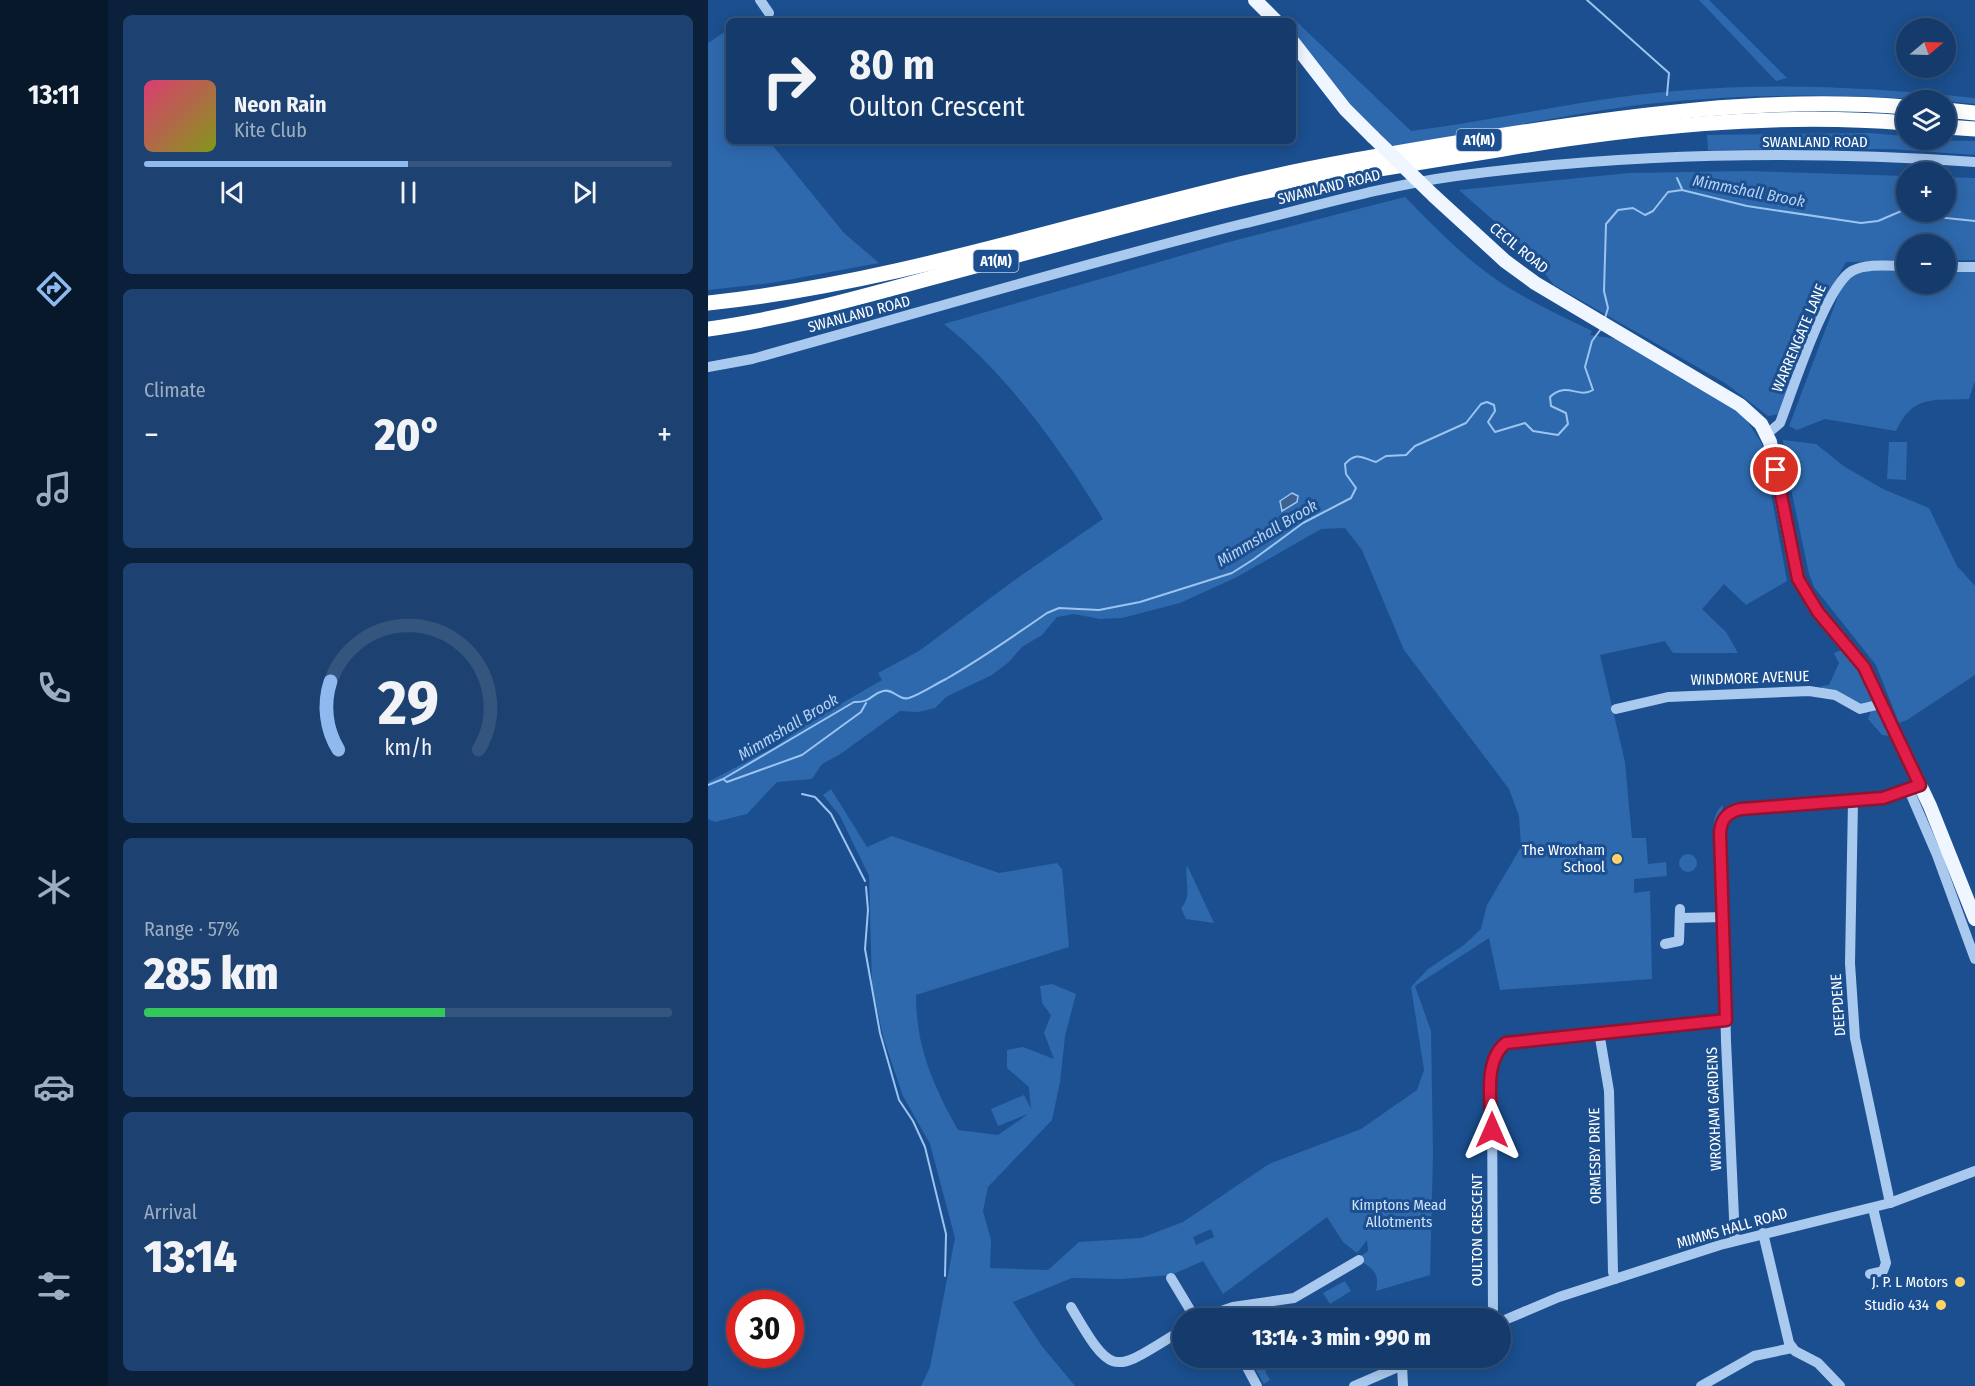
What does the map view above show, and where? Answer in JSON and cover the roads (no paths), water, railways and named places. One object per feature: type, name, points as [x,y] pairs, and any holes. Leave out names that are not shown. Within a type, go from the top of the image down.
[{"type":"highway","name":"A1(M)","points":[[708,303],[758,297],[914,268],[1258,180],[1415,150],[1686,109],[1785,103],[1896,106]]},
{"type":"highway","points":[[1956,111],[1975,113]]},
{"type":"highway","name":"A1(M)","points":[[708,329],[731,326],[882,292],[1260,192],[1381,169],[1539,143],[1665,127],[1784,120],[1896,123]]},
{"type":"highway","points":[[1956,128],[1975,129]]},
{"type":"main road","points":[[1255,0],[1273,18]]},
{"type":"main road","name":"CECIL ROAD","points":[[1296,46],[1345,109],[1505,261],[1535,283],[1740,405],[1756,417],[1766,432]]},
{"type":"main road","points":[[1766,432],[1798,579],[1818,612],[1864,667],[1915,788],[1975,919]]},
{"type":"street","points":[[760,0],[769,13]]},
{"type":"street","name":"SWANLAND ROAD","points":[[708,367],[752,359],[1207,233],[1394,186],[1455,176],[1584,162],[1740,156],[1857,156],[1975,162]]},
{"type":"street","name":"WARRENGATE LANE","points":[[1766,432],[1780,423],[1818,325],[1841,280],[1856,269],[1896,267]]},
{"type":"street","points":[[1956,267],[1975,267]]},
{"type":"street","name":"WINDMORE AVENUE","points":[[1616,709],[1670,696],[1809,691],[1835,695],[1860,709],[1881,704]]},
{"type":"street","points":[[1915,788],[1975,959]]},
{"type":"street","name":"WROXHAM GARDENS","points":[[1735,1240],[1721,824],[1728,814],[1741,809],[1883,798],[1915,788]]},
{"type":"street","name":"DEEPDENE","points":[[1852,801],[1850,963],[1855,1038],[1890,1203]]},
{"type":"street","points":[[1665,944],[1679,941],[1680,914],[1725,917]]},
{"type":"street","name":"OULTON CRESCENT","points":[[1492,1308],[1494,1059],[1501,1047],[1511,1041],[1726,1020]]},
{"type":"street","name":"ORMESBY DRIVE","points":[[1599,1032],[1609,1091],[1615,1279]]},
{"type":"street","name":"MIMMS HALL ROAD","points":[[1511,1317],[1559,1297],[1735,1240],[1873,1208],[1975,1171]]},
{"type":"street","points":[[1870,1274],[1883,1271],[1886,1263],[1873,1208]]},
{"type":"street","points":[[1763,1233],[1784,1330],[1792,1348],[1818,1364],[1840,1386]]},
{"type":"street","points":[[1250,1308],[1294,1298],[1359,1260]]},
{"type":"street","points":[[1171,1278],[1189,1308]]},
{"type":"street","points":[[1071,1307],[1100,1354],[1114,1363],[1131,1361],[1172,1336]]},
{"type":"street","points":[[1704,1385],[1754,1356],[1792,1348]]},
{"type":"street","points":[[1247,1368],[1257,1386]]},
{"type":"street","points":[[1354,1386],[1395,1368]]},
{"type":"street","points":[[1402,1368],[1403,1386]]},
{"type":"waterway","points":[[1587,0],[1669,73],[1667,95]]},
{"type":"waterway","points":[[1677,178],[1682,189]]},
{"type":"waterway","name":"Mimmshall Brook","points":[[1605,318],[1608,308],[1604,291],[1606,224],[1618,210],[1633,208],[1645,215],[1653,211],[1668,192],[1682,190],[1747,206],[1861,223],[1878,221],[1896,213]]},
{"type":"waterway","name":"Mimmshall Brook","points":[[1956,219],[1975,221]]},
{"type":"waterway","name":"Mimmshall Brook","points":[[708,785],[723,779],[854,702],[868,700],[879,692],[890,691],[902,698],[918,694],[972,663],[1047,613],[1059,608],[1099,610],[1140,602],[1232,573],[1303,523],[1351,498],[1356,488],[1346,474],[1345,464],[1349,460],[1360,457],[1376,462],[1386,456],[1406,455],[1415,446],[1466,423],[1481,404],[1487,402],[1494,405],[1495,411],[1488,422],[1495,432],[1525,423],[1533,431],[1558,435],[1568,424],[1566,413],[1551,406],[1550,397],[1562,390],[1583,393],[1593,390],[1585,367],[1592,341],[1601,329]]},
{"type":"waterway","name":"Mimmshall Brook","points":[[723,779],[727,782],[802,755],[861,712],[866,703]]},
{"type":"waterway","points":[[802,794],[815,797],[831,814],[865,881]]},
{"type":"waterway","points":[[866,887],[868,910],[865,949],[880,1033],[899,1100],[913,1121],[925,1147],[946,1234],[945,1276]]},
{"type":"place","name":"The Wroxham School","points":[[1617,859]]},
{"type":"place","name":"J. P. L Motors","points":[[1960,1282]]},
{"type":"place","name":"Studio 434","points":[[1941,1305]]},
{"type":"park label","name":"Kimptons Mead Allotments","points":[[1399,1214]]}]
